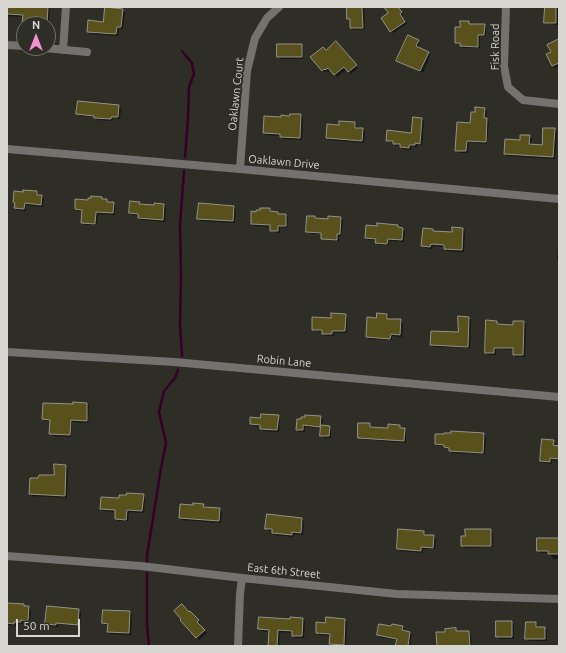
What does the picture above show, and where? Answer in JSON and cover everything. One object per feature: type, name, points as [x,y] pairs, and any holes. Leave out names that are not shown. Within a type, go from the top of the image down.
[{"type":"street","points":[[64,50],[66,7]]},
{"type":"street","name":"Oaklawn Court","points":[[240,169],[247,71],[255,38],[267,18],[279,7]]},
{"type":"street","name":"Fisk Road","points":[[506,7],[504,66],[508,87],[523,100],[559,104]]},
{"type":"street","points":[[56,49],[87,52]]},
{"type":"street","name":"Oaklawn Drive","points":[[7,149],[559,199]]},
{"type":"street","name":"Robin Lane","points":[[7,352],[182,363],[559,397]]},
{"type":"street","name":"East 6th Street","points":[[7,556],[141,566],[397,594],[559,599]]},
{"type":"street","points":[[238,646],[242,578]]},
{"type":"building","points":[[7,7],[48,7],[47,16],[23,16],[7,14]]},
{"type":"building","points":[[105,7],[123,9],[121,27],[117,27],[116,34],[87,32],[88,20],[103,22]]},
{"type":"building","points":[[347,7],[362,7],[363,28],[350,28],[350,19],[347,19]]},
{"type":"building","points":[[384,7],[398,7],[402,12],[400,14],[405,22],[390,32],[381,18],[388,13]]},
{"type":"building","points":[[545,7],[556,7],[556,23],[544,23]]},
{"type":"building","points":[[460,21],[469,21],[469,24],[485,24],[484,35],[478,35],[478,47],[460,46],[460,43],[455,43],[455,27],[460,27]]},
{"type":"building","points":[[408,35],[419,40],[416,46],[429,52],[420,71],[396,61]]},
{"type":"building","points":[[559,39],[559,63],[552,66],[546,54],[551,52],[547,45]]},
{"type":"building","points":[[336,41],[357,65],[348,72],[344,67],[334,75],[328,68],[322,71],[310,57],[323,47],[326,50]]},
{"type":"building","points":[[277,44],[302,44],[302,57],[277,57]]},
{"type":"building","points":[[78,101],[119,105],[118,117],[111,117],[111,119],[94,118],[94,116],[76,114]]},
{"type":"building","points":[[475,107],[485,108],[484,118],[487,118],[486,142],[467,141],[466,151],[455,151],[457,122],[470,123],[471,112],[475,112]]},
{"type":"building","points":[[290,114],[301,114],[300,138],[280,137],[280,134],[263,133],[264,116],[281,117],[281,115],[289,116]]},
{"type":"building","points":[[413,117],[422,118],[420,144],[415,143],[415,145],[409,145],[409,148],[400,147],[400,144],[393,144],[393,141],[386,141],[387,130],[411,133]]},
{"type":"building","points":[[339,121],[355,122],[355,128],[363,128],[362,141],[326,138],[327,124],[339,125]]},
{"type":"building","points":[[543,128],[555,128],[553,157],[504,154],[505,139],[520,140],[520,135],[530,135],[529,144],[542,145]]},
{"type":"building","points":[[23,190],[37,191],[37,195],[42,195],[41,205],[25,203],[24,209],[14,208],[14,191],[23,192]]},
{"type":"building","points":[[91,196],[102,197],[102,199],[107,199],[107,202],[114,202],[113,213],[96,212],[95,224],[81,223],[82,210],[75,209],[75,199],[88,200]]},
{"type":"building","points":[[130,201],[140,202],[139,204],[164,204],[163,220],[138,218],[138,214],[129,213]]},
{"type":"building","points":[[199,203],[234,206],[233,221],[197,219]]},
{"type":"building","points":[[260,208],[270,208],[270,211],[278,212],[278,214],[286,214],[286,226],[278,226],[278,231],[270,231],[270,225],[251,224],[251,211],[256,212],[256,210],[260,210]]},
{"type":"building","points":[[307,216],[328,219],[328,216],[341,217],[340,234],[337,234],[337,240],[321,239],[321,233],[306,232]]},
{"type":"building","points":[[377,223],[398,225],[398,227],[403,228],[402,240],[388,239],[387,244],[375,243],[376,239],[365,238],[366,225],[377,226]]},
{"type":"building","points":[[452,227],[463,228],[462,250],[444,249],[444,245],[431,244],[430,247],[421,246],[423,228],[433,229],[433,231],[452,232]]},
{"type":"building","points":[[331,313],[346,314],[345,331],[332,331],[332,334],[322,334],[322,330],[312,330],[312,317],[331,318]]},
{"type":"building","points":[[377,313],[387,314],[387,319],[401,319],[400,335],[391,334],[390,339],[366,337],[367,317],[376,318]]},
{"type":"building","points":[[458,316],[469,317],[468,347],[430,345],[431,331],[458,332]]},
{"type":"building","points":[[486,320],[497,321],[497,324],[513,325],[513,321],[524,321],[523,355],[513,355],[513,348],[494,348],[494,353],[485,353]]},
{"type":"building","points":[[73,402],[87,403],[87,421],[71,420],[70,435],[49,434],[50,420],[42,419],[43,403],[73,404]]},
{"type":"building","points":[[261,414],[279,415],[277,430],[260,429],[260,425],[250,424],[250,417],[260,418]]},
{"type":"building","points":[[305,415],[321,416],[320,427],[303,425],[303,430],[296,430],[297,419],[305,417]]},
{"type":"building","points":[[358,423],[370,423],[370,427],[388,428],[388,424],[400,425],[400,428],[405,428],[404,441],[358,438]]},
{"type":"building","points":[[321,425],[330,426],[329,436],[320,436]]},
{"type":"building","points":[[451,431],[484,433],[483,453],[449,451],[449,448],[444,447],[444,445],[435,444],[435,434],[451,433]]},
{"type":"building","points":[[542,439],[554,440],[553,445],[559,446],[559,459],[550,458],[550,462],[540,461]]},
{"type":"building","points":[[54,464],[66,465],[65,496],[29,494],[30,478],[38,478],[39,475],[54,475]]},
{"type":"building","points":[[127,493],[144,494],[142,511],[127,510],[126,520],[115,519],[115,510],[100,509],[101,497],[119,498],[119,495],[126,495]]},
{"type":"building","points":[[193,503],[204,504],[203,507],[220,508],[219,521],[179,518],[180,504],[193,505]]},
{"type":"building","points":[[267,514],[302,518],[301,533],[292,532],[292,535],[272,533],[272,529],[265,529]]},
{"type":"building","points":[[398,529],[424,531],[424,535],[434,535],[433,548],[421,547],[421,551],[397,549]]},
{"type":"building","points":[[465,529],[491,529],[491,546],[461,546],[461,536],[465,536]]},
{"type":"building","points":[[537,538],[559,538],[559,554],[548,554],[548,551],[537,551]]},
{"type":"building","points":[[7,603],[24,604],[24,606],[29,606],[28,621],[21,620],[21,622],[14,622],[14,624],[7,623]]},
{"type":"building","points":[[182,604],[199,620],[197,622],[205,630],[196,638],[174,611]]},
{"type":"building","points":[[47,606],[79,609],[78,625],[56,623],[56,625],[45,624]]},
{"type":"building","points":[[103,610],[130,611],[129,633],[107,632],[108,624],[102,623]]},
{"type":"building","points":[[259,617],[290,619],[290,617],[303,618],[302,636],[292,636],[292,631],[278,630],[277,646],[268,646],[269,630],[258,629]]},
{"type":"building","points":[[326,617],[345,619],[344,645],[329,644],[330,634],[316,633],[316,622],[325,623]]},
{"type":"building","points":[[496,621],[512,621],[512,637],[496,637]]},
{"type":"building","points":[[526,622],[536,622],[536,627],[545,627],[545,639],[525,639]]},
{"type":"building","points":[[379,624],[403,626],[402,630],[410,632],[408,646],[395,646],[397,639],[377,635]]},
{"type":"building","points":[[456,628],[456,631],[469,631],[470,646],[437,646],[436,632],[445,632],[445,629]]},
{"type":"waterway","points":[[182,51],[192,63],[194,74],[189,87],[185,157]]},
{"type":"waterway","points":[[182,356],[180,324],[180,225],[184,171]]},
{"type":"waterway","points":[[147,566],[147,556],[166,443],[159,412],[164,391],[175,378],[178,370]]},
{"type":"waterway","points":[[147,573],[147,625],[149,646]]}]
